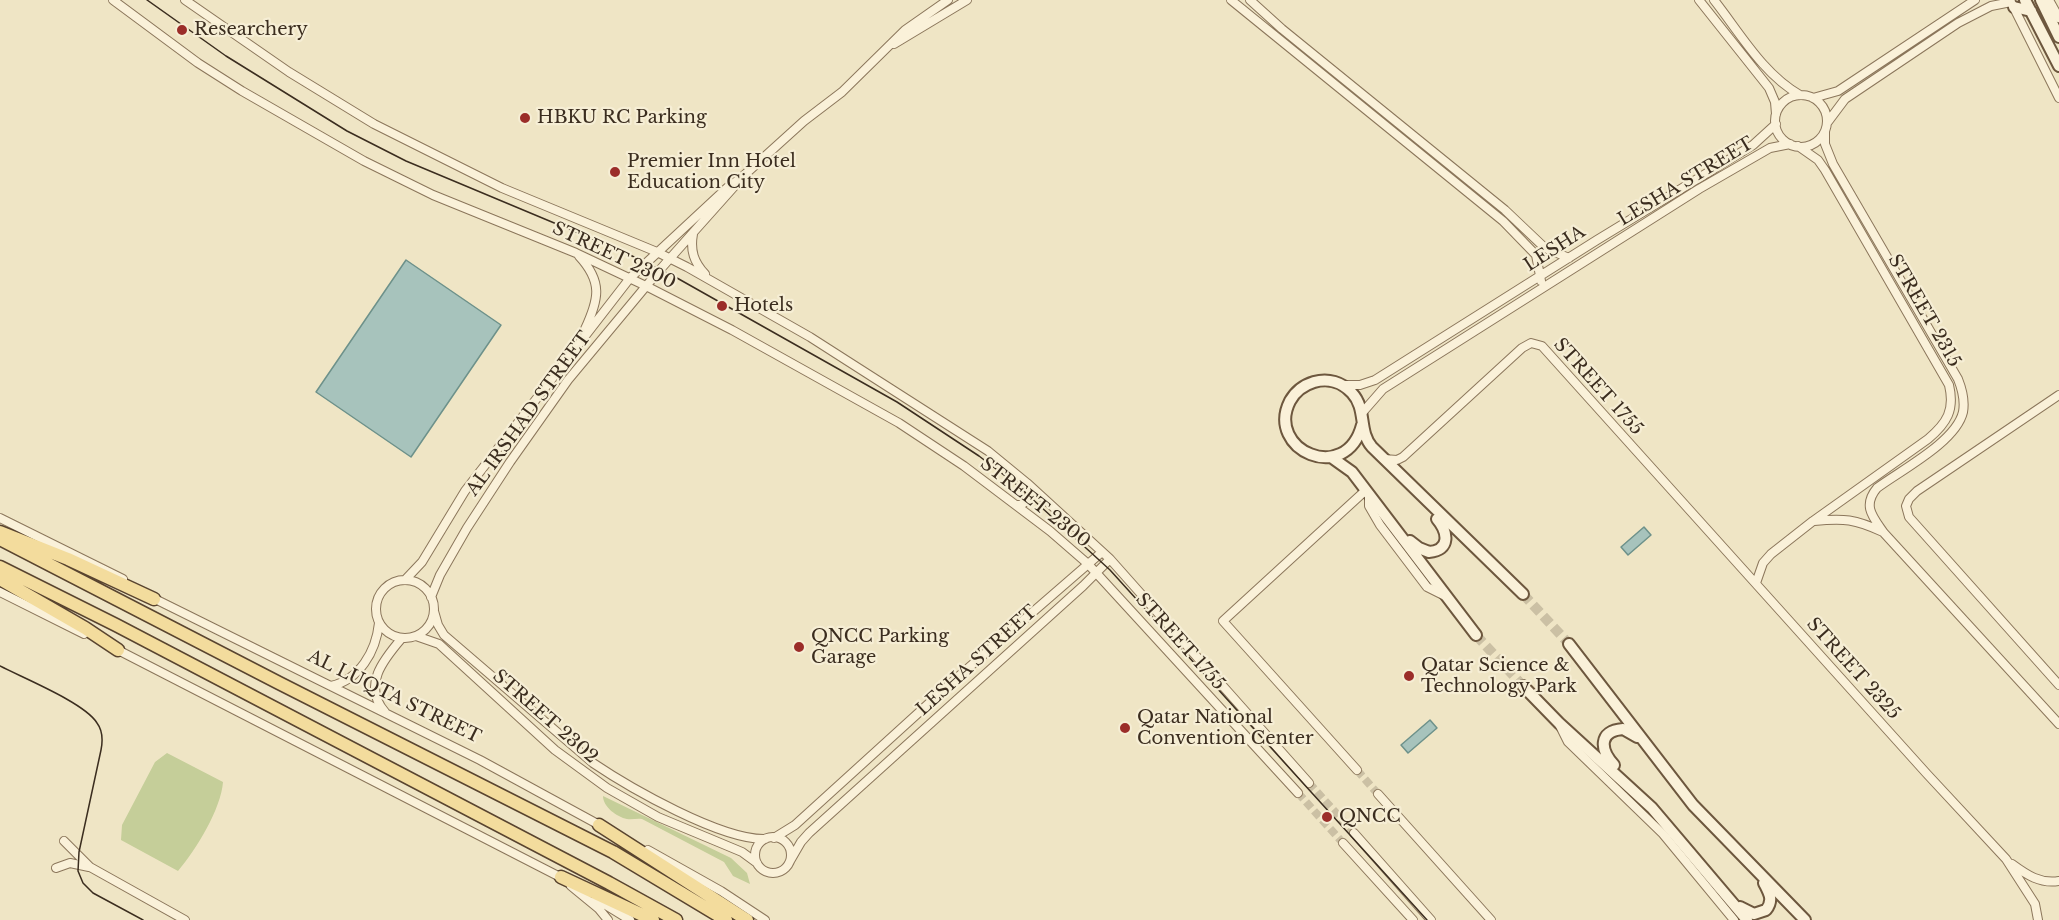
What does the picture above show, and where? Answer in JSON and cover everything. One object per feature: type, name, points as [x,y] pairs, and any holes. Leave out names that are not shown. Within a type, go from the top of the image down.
[{"type":"main road","points":[[0,532],[46,550],[154,599]]},
{"type":"main road","points":[[0,539],[263,676],[613,852],[726,920]]},
{"type":"main road","points":[[0,567],[143,639],[676,920]]},
{"type":"main road","points":[[0,579],[86,628],[118,650]]},
{"type":"main road","points":[[599,825],[747,920]]},
{"type":"main road","points":[[561,877],[654,920]]},
{"type":"street","name":"STREET 2300","points":[[113,0],[198,63],[364,162],[433,195],[576,253],[630,278],[732,330],[899,423],[964,466],[1088,564]]},
{"type":"street","name":"STREET 2300","points":[[185,0],[289,72],[374,124],[502,188],[670,258],[810,337],[988,451],[1027,483],[1102,552]]},
{"type":"street","name":"AL IRSHAD STREET","points":[[405,580],[422,562],[465,491],[630,278],[728,187],[804,121],[842,92],[905,30],[948,0]]},
{"type":"street","name":"AL IRSHAD STREET","points":[[889,47],[967,0]]},
{"type":"street","points":[[1231,0],[1503,221],[1536,255],[1539,278],[1545,287]]},
{"type":"street","points":[[1250,0],[1282,29],[1505,210],[1545,248],[1569,258]]},
{"type":"street","points":[[1699,0],[1769,88],[1775,102],[1780,136],[1794,145],[1807,146],[1816,142],[1845,99],[1958,23],[1991,6],[2012,3],[2031,11]]},
{"type":"street","points":[[1714,0],[1772,74],[1786,87],[1820,103],[1825,110],[1826,127]]},
{"type":"street","points":[[1813,98],[1838,91],[1975,0]]},
{"type":"street","points":[[2025,0],[2059,66]]},
{"type":"street","points":[[2041,0],[2059,37]]},
{"type":"street","points":[[2049,0],[2059,18]]},
{"type":"street","points":[[2012,3],[2059,98]]},
{"type":"street","points":[[1953,15],[1958,23]]},
{"type":"street","points":[[1776,120],[1783,103],[1800,95]]},
{"type":"street","name":"LESHA","points":[[1343,385],[1359,385],[1375,380],[1753,145],[1776,120]]},
{"type":"street","name":"STREET 2315","points":[[1826,127],[1825,144],[1833,164],[1958,380],[1963,396],[1963,412],[1953,432],[1877,488],[1870,497],[1870,509],[1884,533],[2059,724]]},
{"type":"street","name":"STREET 2315","points":[[1756,583],[1766,560],[1813,521],[1928,439],[1949,417],[1952,402],[1949,385],[1825,170],[1818,160],[1794,145]]},
{"type":"street","name":"LESHA STREET","points":[[1362,413],[1383,389],[1724,174],[1770,148],[1794,145]]},
{"type":"street","name":"AL IRSHAD STREET","points":[[431,597],[440,575],[459,542],[510,462],[568,380],[670,258],[735,188],[741,178]]},
{"type":"street","points":[[693,234],[691,245],[694,258],[710,280]]},
{"type":"street","name":"AL IRSHAD STREET","points":[[576,253],[591,270],[597,287],[595,307],[579,342]]},
{"type":"street","name":"STREET 1755","points":[[1403,457],[1522,348],[1531,343],[1538,344],[1545,349],[1756,583]]},
{"type":"street","points":[[1326,380],[1343,385],[1356,397],[1362,413],[1360,433],[1352,446],[1331,457],[1314,456],[1302,450],[1287,430],[1287,408],[1295,393],[1309,383],[1326,380]]},
{"type":"street","points":[[2059,395],[1917,491],[1906,506],[1909,516],[2059,685]]},
{"type":"street","points":[[1362,425],[1367,441],[1382,459],[1402,475],[1445,530],[1445,541],[1433,552],[1423,551],[1390,522]]},
{"type":"street","points":[[1331,457],[1352,472],[1368,491],[1476,635]]},
{"type":"street","points":[[1382,459],[1397,460],[1403,457]]},
{"type":"street","points":[[1402,475],[1399,466],[1403,457]]},
{"type":"street","points":[[1016,505],[1021,505],[1028,500],[1030,491],[1027,483]]},
{"type":"street","points":[[1368,491],[1369,506],[1380,525],[1427,587],[1446,597]]},
{"type":"street","points":[[1357,770],[1223,621],[1368,491]]},
{"type":"street","points":[[1419,495],[1523,594]]},
{"type":"street","points":[[1349,506],[1360,503],[1369,506]]},
{"type":"street","name":"AL LUQTA STREET","points":[[0,518],[119,576],[154,599],[480,760],[721,891],[765,920]]},
{"type":"street","name":"STREET 2315","points":[[1813,521],[1840,519],[1857,521],[1884,533]]},
{"type":"street","name":"LESHA STREET","points":[[774,838],[795,825],[966,669],[1102,552]]},
{"type":"street","name":"STREET 1755","points":[[1102,552],[1309,783]]},
{"type":"street","name":"LESHA STREET","points":[[790,861],[809,832],[1110,560]]},
{"type":"street","name":"STREET 1755","points":[[1088,564],[1298,793]]},
{"type":"street","points":[[405,580],[420,585],[431,597],[434,611],[428,626],[416,636],[402,638],[389,633],[379,623],[376,615],[378,598],[389,585],[405,580]]},
{"type":"street","name":"STREET 2325","points":[[1756,583],[2006,859]]},
{"type":"street","points":[[0,592],[561,877],[630,920]]},
{"type":"street","name":"STREET 2302","points":[[434,611],[444,635],[593,763],[616,778],[702,821],[747,838],[765,839]]},
{"type":"street","points":[[331,686],[346,681],[359,671],[374,644],[379,623]]},
{"type":"street","name":"STREET 2302","points":[[416,636],[439,644],[555,750],[608,788],[658,817],[733,848],[757,863]]},
{"type":"street","points":[[388,715],[377,703],[375,684],[382,666],[402,638]]},
{"type":"street","points":[[1569,644],[1693,805],[1804,920]]},
{"type":"street","points":[[1523,686],[1559,723],[1642,797]]},
{"type":"street","points":[[1559,723],[1568,742],[1653,824],[1734,920]]},
{"type":"street","points":[[1648,748],[1631,732],[1623,729],[1609,734],[1604,744],[1605,756],[1747,920]]},
{"type":"street","points":[[1378,794],[1491,920]]},
{"type":"street","points":[[1353,833],[1431,920]]},
{"type":"street","points":[[774,838],[784,842],[787,846],[790,861],[784,869],[774,873],[764,871],[757,863],[755,852],[765,839],[774,838]]},
{"type":"street","points":[[64,841],[90,867],[185,920]]},
{"type":"street","points":[[1343,843],[1413,920]]},
{"type":"street","points":[[1695,858],[1702,880]]},
{"type":"street","points":[[2006,859],[2034,879],[2043,882],[2059,881]]},
{"type":"street","points":[[2006,859],[2035,904],[2038,920]]},
{"type":"street","points":[[56,868],[70,863],[90,867]]},
{"type":"street","points":[[1732,902],[1754,914],[1766,910],[1770,905],[1771,897],[1760,874]]},
{"type":"street","points":[[561,877],[599,909],[608,920]]},
{"type":"green space","points":[[167,753],[223,782],[213,816],[178,871],[121,840],[122,825],[155,762]]},
{"type":"green space","points":[[603,796],[731,858],[747,873],[750,884],[733,876],[724,862],[642,819],[627,819],[615,814],[605,804]]},
{"type":"water","points":[[406,260],[501,325],[411,457],[316,392]]},
{"type":"water","points":[[1644,527],[1651,535],[1628,555],[1621,547]]},
{"type":"water","points":[[1430,720],[1437,728],[1408,753],[1401,745]]},
{"type":"tunnel","points":[[1523,594],[1569,644]]},
{"type":"tunnel","points":[[1476,635],[1523,686]]},
{"type":"tunnel","points":[[1357,770],[1378,794]]},
{"type":"tunnel","points":[[1309,783],[1354,833]]},
{"type":"tunnel","points":[[1298,793],[1343,843]]},
{"type":"tram line","points":[[147,0],[226,56],[347,131],[406,161],[626,253],[677,278],[897,402],[979,456],[1017,485],[1110,570],[1427,920]]},
{"type":"tram line","points":[[0,666],[67,699],[90,715],[99,726],[102,746],[79,852],[78,871],[83,883],[93,893],[143,920]]},
{"type":"place","name":"Researchery","points":[[182,30]]},
{"type":"place","name":"HBKU RC Parking","points":[[525,118]]},
{"type":"place","name":"Premier Inn Hotel Education City","points":[[615,172]]},
{"type":"place","name":"Hotels","points":[[722,306]]},
{"type":"place","name":"QNCC Parking Garage","points":[[799,647]]},
{"type":"place","name":"Qatar Science & Technology Park","points":[[1409,676]]},
{"type":"place","name":"Qatar National Convention Center","points":[[1125,728]]},
{"type":"place","name":"QNCC","points":[[1327,817]]}]
